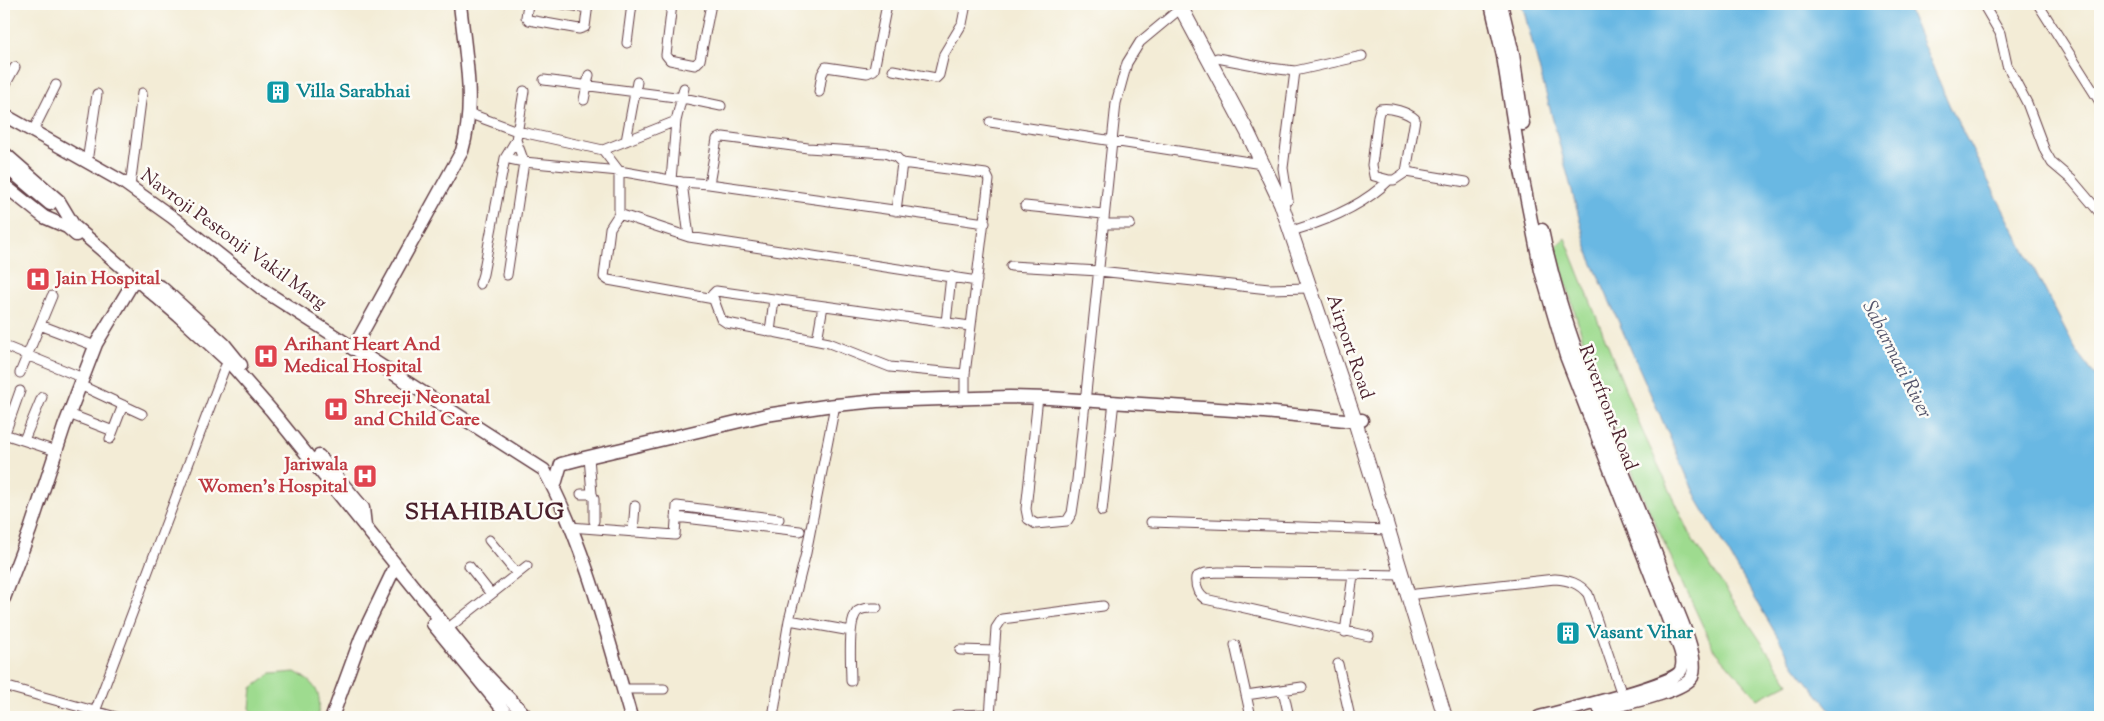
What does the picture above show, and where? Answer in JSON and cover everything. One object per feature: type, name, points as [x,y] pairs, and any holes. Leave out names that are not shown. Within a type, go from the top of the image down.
[{"type":"main road","points":[[353,349],[462,151],[467,132],[468,84],[460,4]]},
{"type":"main road","name":"Riverfront Road","points":[[1491,4],[1503,56],[1521,170],[1541,272],[1566,356],[1681,652],[1680,671],[1677,675],[1622,695],[1539,717]]},
{"type":"main road","name":"Riverfront Road","points":[[1501,4],[1513,54],[1529,167],[1552,276],[1579,364],[1663,570],[1694,662],[1693,672],[1689,681],[1674,689],[1572,717]]},
{"type":"main road","name":"Airport Road","points":[[1183,5],[1216,58],[1288,200],[1416,594],[1453,717]]},
{"type":"main road","name":"Airport Road","points":[[1183,5],[1281,203],[1309,288],[1358,420],[1388,530],[1445,717]]},
{"type":"main road","name":"Navroji Pestonji Vakil Marg","points":[[4,115],[130,187],[172,217],[266,292],[544,470],[554,488],[570,527],[596,602],[631,717]]},
{"type":"main road","points":[[4,153],[59,201],[71,226]]},
{"type":"main road","points":[[4,165],[224,367],[266,414],[475,663],[527,717]]},
{"type":"main road","points":[[4,173],[51,209]]},
{"type":"main road","points":[[4,185],[44,217],[71,226]]},
{"type":"main road","points":[[4,598],[95,346],[133,282]]},
{"type":"main road","points":[[133,282],[229,362],[271,410],[365,526],[468,669],[509,717]]},
{"type":"main road","points":[[529,460],[561,464],[766,415],[877,401],[1038,397],[1358,420]]},
{"type":"main road","points":[[554,488],[561,464]]},
{"type":"main road","points":[[332,717],[361,638],[395,569]]},
{"type":"street","points":[[528,4],[526,17],[529,20],[579,29],[585,27],[587,6],[563,4]]},
{"type":"street","points":[[627,44],[632,4]]},
{"type":"street","points":[[672,4],[666,55],[670,60],[695,65],[700,60],[711,4]]},
{"type":"street","points":[[819,92],[822,74],[826,67],[868,73],[874,70],[887,4]]},
{"type":"street","points":[[893,70],[936,78],[939,75],[944,54],[962,24],[966,4]]},
{"type":"street","points":[[1983,4],[2000,33],[2007,65],[2027,103],[2045,151],[2052,163],[2072,180],[2100,213]]},
{"type":"street","points":[[2038,4],[2100,102]]},
{"type":"street","points":[[1038,397],[1026,509],[1028,519],[1036,524],[1067,521],[1072,514],[1116,103],[1127,63],[1140,42],[1183,5]]},
{"type":"street","points":[[1216,58],[1295,71],[1362,56]]},
{"type":"street","points":[[4,87],[16,68]]},
{"type":"street","points":[[1288,200],[1283,168],[1295,71]]},
{"type":"street","points":[[584,100],[589,75]]},
{"type":"street","points":[[544,80],[682,98],[721,106]]},
{"type":"street","points":[[626,142],[637,82]]},
{"type":"street","points":[[33,131],[56,85]]},
{"type":"street","points":[[671,180],[676,121],[684,88]]},
{"type":"street","points":[[480,284],[505,158],[517,135],[524,91]]},
{"type":"street","points":[[86,162],[97,94]]},
{"type":"street","points":[[130,187],[142,94]]},
{"type":"street","points":[[1406,172],[1415,119],[1411,115],[1386,108],[1380,110],[1372,171],[1374,176],[1394,180],[1406,172],[1466,182]]},
{"type":"street","points":[[468,114],[517,135],[603,150],[676,121]]},
{"type":"street","points":[[990,122],[1262,164]]},
{"type":"street","points":[[507,275],[524,162],[517,135]]},
{"type":"street","points":[[709,184],[719,137],[808,148],[884,152],[896,157],[902,163],[986,174],[990,180],[970,326],[965,374],[965,399]]},
{"type":"street","points":[[603,150],[619,171],[619,214],[610,228],[604,277],[608,280],[714,299]]},
{"type":"street","points":[[505,158],[524,162],[619,171],[682,182],[709,184],[985,224]]},
{"type":"street","points":[[896,210],[902,163]]},
{"type":"street","points":[[1298,229],[1324,221],[1376,193],[1389,180]]},
{"type":"street","points":[[682,182],[689,237]]},
{"type":"street","points":[[1025,206],[1104,214]]},
{"type":"street","points":[[619,214],[689,237],[977,281]]},
{"type":"street","points":[[1103,224],[1130,224]]},
{"type":"street","points":[[1011,266],[1099,272],[1269,289],[1309,288]]},
{"type":"street","points":[[946,323],[951,276]]},
{"type":"street","points":[[965,374],[890,367],[817,340],[770,332],[724,321],[712,295],[716,291],[970,326]]},
{"type":"street","points":[[20,373],[52,296]]},
{"type":"street","points":[[770,332],[774,299]]},
{"type":"street","points":[[817,340],[824,306]]},
{"type":"street","points":[[40,325],[95,346]]},
{"type":"street","points":[[7,347],[27,355],[142,414]]},
{"type":"street","points":[[94,715],[224,367]]},
{"type":"street","points":[[20,391],[4,435],[56,451]]},
{"type":"street","points":[[24,440],[42,397]]},
{"type":"street","points":[[1102,511],[1114,401]]},
{"type":"street","points":[[69,414],[111,435],[123,405]]},
{"type":"street","points":[[773,717],[789,620],[806,553],[835,405]]},
{"type":"street","points":[[590,457],[594,521]]},
{"type":"street","points":[[581,494],[592,494]]},
{"type":"street","points":[[633,532],[635,506]]},
{"type":"street","points":[[570,527],[675,535],[677,506],[779,519]]},
{"type":"street","points":[[676,517],[800,531]]},
{"type":"street","points":[[1151,522],[1388,530]]},
{"type":"street","points":[[489,540],[516,574]]},
{"type":"street","points":[[469,566],[491,594]]},
{"type":"street","points":[[447,629],[527,566]]},
{"type":"street","points":[[1369,636],[1205,599],[1199,594],[1195,584],[1196,576],[1219,572],[1402,575]]},
{"type":"street","points":[[1345,632],[1353,575]]},
{"type":"street","points":[[1416,594],[1555,579],[1569,581],[1578,585],[1588,594],[1622,695]]},
{"type":"street","points":[[955,715],[990,716],[996,628],[1002,619],[1103,606]]},
{"type":"street","points":[[851,681],[851,631],[853,618],[857,612],[869,607],[877,608]]},
{"type":"street","points":[[789,620],[851,631]]},
{"type":"street","points":[[1235,645],[1251,717]]},
{"type":"street","points":[[960,650],[994,651]]},
{"type":"street","points":[[1338,664],[1350,717]]},
{"type":"street","points":[[4,686],[94,715],[116,717]]},
{"type":"street","points":[[1246,695],[1302,687]]},
{"type":"street","points":[[623,689],[664,689]]},
{"type":"street","points":[[1283,690],[1289,717]]},
{"type":"green space","points":[[1565,238],[1640,426],[1694,542],[1789,683],[1758,699],[1713,648],[1637,484],[1590,362],[1555,247]]},
{"type":"green space","points":[[295,672],[308,680],[316,690],[319,702],[317,717],[254,717],[250,708],[252,688],[271,674]]},
{"type":"water","name":"Sabarmati River","points":[[1522,4],[1906,4],[1951,109],[2077,352],[2100,382],[2100,717],[1836,717],[1794,665],[1698,501],[1589,255]]},
{"type":"place","name":"Villa Sarabhai","points":[[278,92]]},
{"type":"place","name":"Jain Hospital","points":[[38,279]]},
{"type":"place","name":"Arihant Heart And Medical Hospital","points":[[266,356]]},
{"type":"place","name":"Shreeji Neonatal and Child Care","points":[[336,409]]},
{"type":"place","name":"Jariwala Women's Hospital","points":[[365,476]]},
{"type":"place","name":"Vasant Vihar","points":[[1568,633]]},
{"type":"district","name":"SHAHIBAUG","points":[[485,513]]}]
